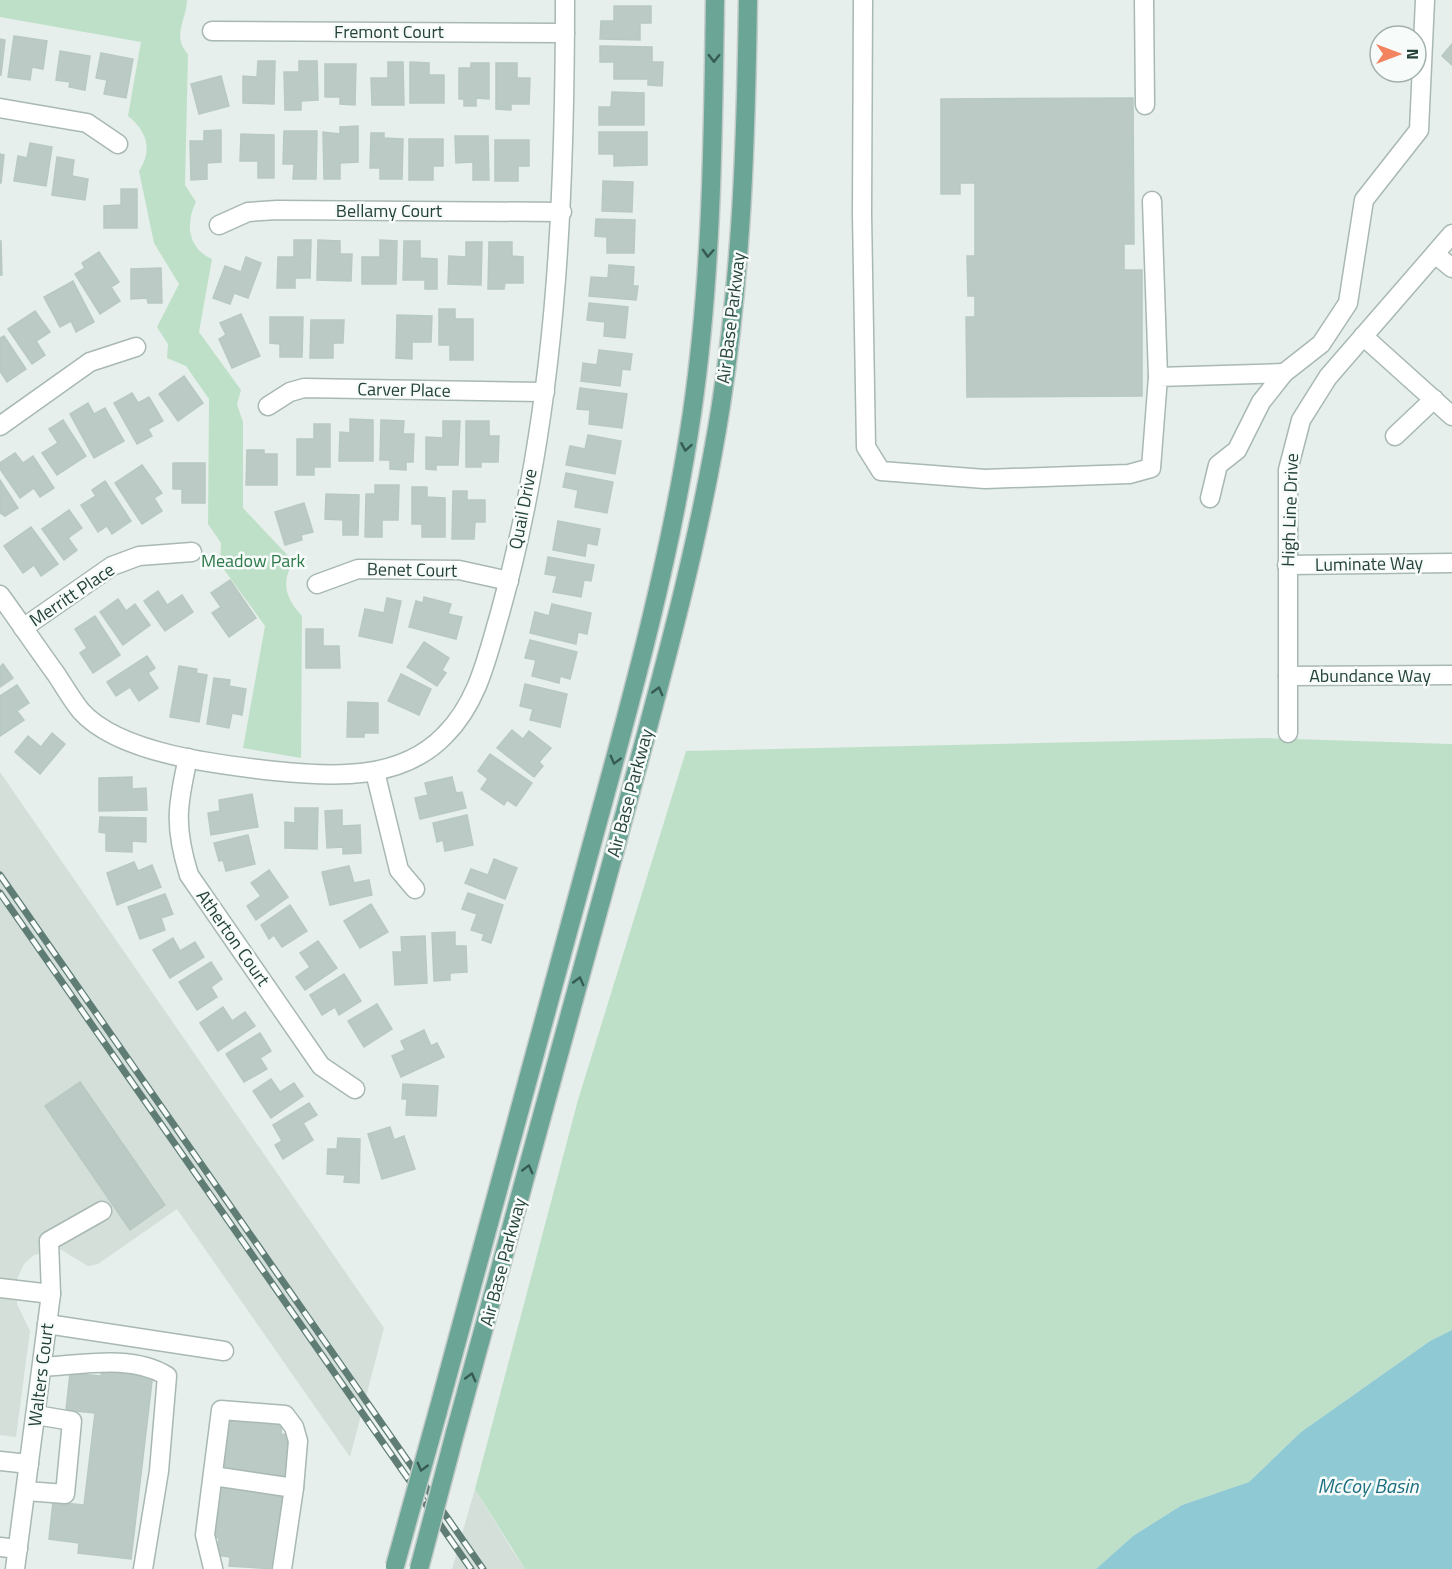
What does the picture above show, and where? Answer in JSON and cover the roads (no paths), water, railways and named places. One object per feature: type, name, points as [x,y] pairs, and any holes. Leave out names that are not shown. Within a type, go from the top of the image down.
[{"type":"main road","name":"Air Base Parkway","points":[[395,1568],[644,652],[676,511],[692,411],[707,274],[712,175],[715,0]]},
{"type":"main road","name":"Air Base Parkway","points":[[419,1569],[667,657],[701,515],[721,404],[738,274],[745,174],[748,0]]},
{"type":"street","name":"Quail Drive","points":[[0,595],[82,713],[107,732],[134,744],[188,758],[302,774],[375,772],[418,756],[444,738],[464,714],[481,680],[509,581],[544,392],[557,292],[562,212],[565,0]]},
{"type":"street","points":[[863,0],[862,191],[866,447],[881,471],[985,479],[1129,474],[1151,468],[1158,376],[1152,201]]},
{"type":"street","points":[[1144,0],[1145,105]]},
{"type":"street","points":[[1209,498],[1218,465],[1237,450],[1261,402],[1284,373],[1321,344],[1348,303],[1364,200],[1419,130],[1425,0]]},
{"type":"street","name":"Fremont Court","points":[[212,31],[565,33]]},
{"type":"street","points":[[0,108],[87,123],[118,144]]},
{"type":"street","name":"Bellamy Court","points":[[219,225],[248,212],[278,210],[562,212]]},
{"type":"street","name":"High Line Drive","points":[[1288,733],[1286,501],[1292,446],[1311,400],[1452,234]]},
{"type":"street","points":[[1435,254],[1452,268]]},
{"type":"street","points":[[1363,336],[1452,416]]},
{"type":"street","points":[[0,426],[90,362],[136,346]]},
{"type":"street","points":[[1158,376],[1284,373]]},
{"type":"street","name":"Carver Place","points":[[268,406],[290,392],[304,388],[544,392]]},
{"type":"street","points":[[1395,436],[1434,399]]},
{"type":"street","name":"Merritt Place","points":[[23,628],[112,566],[139,556],[192,552]]},
{"type":"street","name":"Luminate Way","points":[[1287,565],[1452,563]]},
{"type":"street","name":"Benet Court","points":[[317,584],[358,569],[459,570],[509,581]]},
{"type":"street","name":"Abundance Way","points":[[1288,676],[1452,675]]},
{"type":"street","name":"Atherton Court","points":[[188,758],[177,819],[181,850],[189,875],[321,1066],[355,1089]]},
{"type":"street","points":[[375,772],[399,870],[415,889]]},
{"type":"street","name":"Walters Court","points":[[15,1569],[9,1548],[26,1491],[51,1294],[48,1241],[102,1211]]},
{"type":"street","points":[[0,1288],[51,1294]]},
{"type":"street","points":[[47,1324],[224,1351]]},
{"type":"street","points":[[42,1367],[119,1363],[155,1369],[167,1376],[159,1471],[143,1569]]},
{"type":"street","points":[[213,1569],[205,1535],[221,1410],[285,1415],[294,1427],[298,1441],[294,1488],[282,1569]]},
{"type":"street","points":[[26,1491],[65,1494],[72,1421],[36,1415]]},
{"type":"street","points":[[0,1461],[29,1464]]},
{"type":"street","points":[[213,1476],[294,1488]]},
{"type":"water","name":"McCoy Basin","points":[[1452,1330],[1452,1569],[1096,1569],[1133,1536],[1182,1505],[1249,1482],[1301,1432],[1430,1341]]},
{"type":"railway","points":[[0,875],[483,1569]]},
{"type":"railway","points":[[0,893],[471,1569]]},
{"type":"park label","name":"Meadow Park","points":[[253,561]]}]
